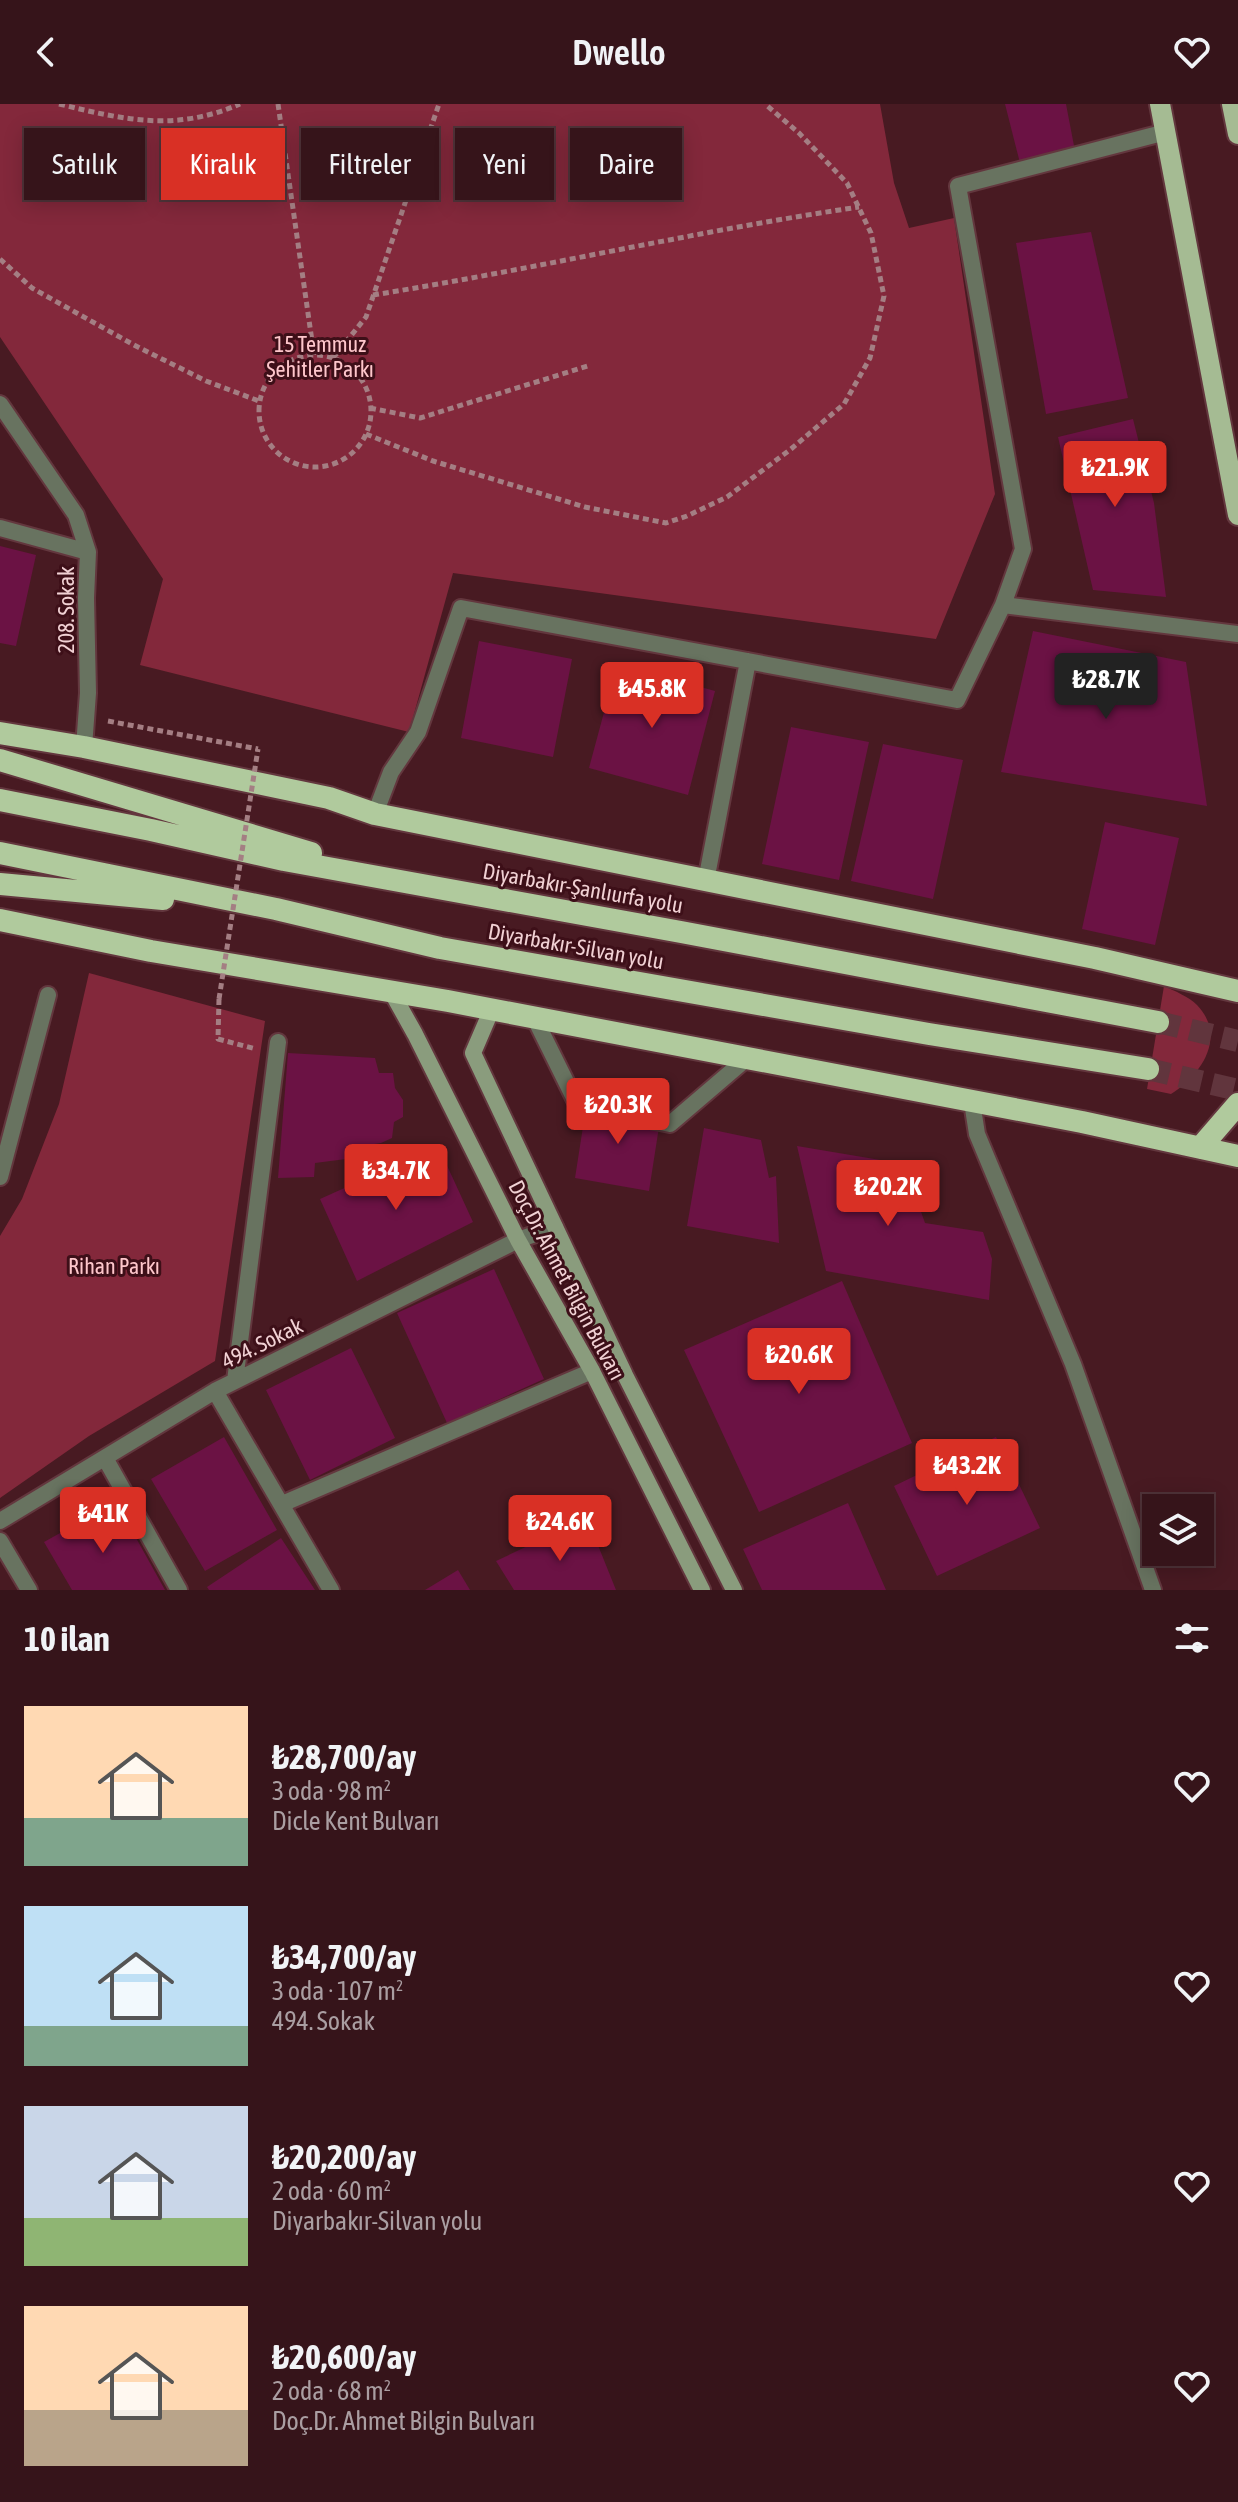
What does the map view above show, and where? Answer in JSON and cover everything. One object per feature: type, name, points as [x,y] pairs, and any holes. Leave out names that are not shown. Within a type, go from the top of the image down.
[{"type":"highway","points":[[0,733],[84,747],[329,798],[375,814],[1095,958],[1238,991]]},
{"type":"highway","points":[[0,760],[419,885]]},
{"type":"highway","name":"Diyarbakır-Şanlıurfa yolu","points":[[0,800],[284,860],[697,934],[1158,1022]]},
{"type":"highway","name":"Diyarbakır-Silvan yolu","points":[[0,853],[276,909],[440,948],[914,1032],[1148,1069]]},
{"type":"highway","points":[[0,884],[276,909]]},
{"type":"highway","points":[[0,920],[151,951],[391,991],[1238,1156]]},
{"type":"highway","points":[[1210,984],[1238,971]]},
{"type":"highway","points":[[1210,984],[1238,1001]]},
{"type":"highway","points":[[1200,1148],[1238,1104]]},
{"type":"main road","points":[[1160,104],[1238,515]]},
{"type":"main road","points":[[1235,108],[1238,134]]},
{"type":"main road","name":"Doç.Dr. Ahmet Bilgin Bulvarı","points":[[391,991],[518,1240],[592,1371],[702,1590]]},
{"type":"main road","name":"Doç.Dr. Ahmet Bilgin Bulvarı","points":[[491,1011],[473,1053],[625,1375],[734,1590]]},
{"type":"street","points":[[375,814],[391,772],[418,732],[461,608],[957,700],[1003,605],[1023,549],[958,186],[1166,132]]},
{"type":"street","name":"208. Sokak","points":[[0,404],[76,515],[88,552],[88,717],[84,747]]},
{"type":"street","points":[[0,528],[88,552]]},
{"type":"street","points":[[1003,605],[1238,634]]},
{"type":"street","points":[[706,881],[748,661]]},
{"type":"street","points":[[0,1177],[48,995]]},
{"type":"street","points":[[535,1019],[578,1106],[670,1124],[746,1059]]},
{"type":"street","points":[[235,1381],[277,1048]]},
{"type":"street","points":[[972,1102],[977,1134],[1073,1364],[1153,1590]]},
{"type":"street","name":"494. Sokak","points":[[0,1521],[215,1391],[518,1240],[555,1227]]},
{"type":"street","points":[[282,1504],[592,1371]]},
{"type":"street","points":[[215,1391],[331,1590]]},
{"type":"street","points":[[105,1458],[179,1590]]},
{"type":"street","points":[[0,1541],[29,1590]]},
{"type":"path","points":[[59,104],[150,123],[194,119],[240,104]]},
{"type":"path","points":[[278,104],[314,355]]},
{"type":"path","points":[[333,358],[366,317],[439,104]]},
{"type":"path","points":[[366,434],[433,461],[585,507],[666,523],[727,497],[791,449],[844,404],[870,358],[884,296],[871,233],[847,183],[799,133],[765,104]]},
{"type":"path","points":[[373,295],[482,278],[755,222],[859,207]]},
{"type":"path","points":[[0,259],[32,288],[134,345],[206,381],[259,401]]},
{"type":"path","points":[[314,355],[333,358],[350,367],[362,381],[370,408],[366,434],[356,449],[342,461],[307,467],[290,462],[275,451],[264,436],[259,419],[259,401],[266,383],[278,368],[295,358],[314,355]]},
{"type":"path","points":[[370,408],[420,418],[591,365]]},
{"type":"path","points":[[88,717],[258,749],[219,999],[218,1039],[277,1048]]},
{"type":"green space","name":"15 Temmuz Şehitler Parkı","points":[[0,104],[880,104],[894,183],[909,228],[954,218],[995,494],[936,639],[453,573],[409,732],[140,665],[163,579],[0,337]]},
{"type":"green space","name":"Rihan Parkı","points":[[89,973],[265,1021],[215,1361],[89,1436],[0,1498],[0,1236],[22,1199],[59,1104]]},
{"type":"green space","points":[[1164,986],[1197,1005],[1210,1029],[1210,1042],[1201,1066],[1171,1094],[1147,1089]]},
{"type":"building","points":[[1005,104],[1066,104],[1075,151],[1020,163]]},
{"type":"building","points":[[1091,232],[1128,398],[1046,414],[1016,243]]},
{"type":"building","points":[[1133,419],[1154,503],[1166,597],[1093,590],[1058,437]]},
{"type":"building","points":[[0,546],[36,555],[16,646],[0,643]]},
{"type":"building","points":[[1033,631],[1186,662],[1207,806],[1001,772]]},
{"type":"building","points":[[479,641],[572,659],[553,757],[461,738]]},
{"type":"building","points":[[617,664],[715,691],[688,795],[589,768]]},
{"type":"building","points":[[791,727],[869,742],[839,880],[762,864]]},
{"type":"building","points":[[883,744],[963,760],[933,899],[851,881]]},
{"type":"building","points":[[1105,822],[1179,838],[1155,945],[1082,929]]},
{"type":"building","points":[[288,1053],[375,1058],[379,1073],[393,1073],[395,1088],[403,1100],[403,1117],[394,1122],[392,1138],[356,1147],[354,1158],[315,1163],[314,1177],[278,1178]]},
{"type":"building","points":[[587,1101],[661,1114],[649,1191],[575,1178]]},
{"type":"building","points":[[704,1128],[761,1140],[769,1178],[776,1176],[779,1243],[687,1226]]},
{"type":"building","points":[[438,1146],[473,1222],[357,1281],[320,1199]]},
{"type":"building","points":[[797,1146],[904,1164],[925,1223],[983,1232],[992,1259],[989,1300],[826,1271]]},
{"type":"building","points":[[494,1269],[544,1379],[447,1423],[397,1313]]},
{"type":"building","points":[[842,1281],[912,1443],[759,1512],[684,1350]]},
{"type":"building","points":[[351,1348],[395,1438],[310,1480],[266,1390]]},
{"type":"building","points":[[224,1437],[277,1530],[205,1571],[151,1479]]},
{"type":"building","points":[[996,1437],[1040,1528],[937,1576],[894,1486]]},
{"type":"building","points":[[116,1502],[165,1590],[72,1590],[44,1542]]},
{"type":"building","points":[[848,1503],[886,1590],[762,1590],[743,1549]]},
{"type":"building","points":[[587,1518],[616,1590],[514,1590],[496,1561]]},
{"type":"building","points":[[281,1538],[315,1590],[209,1590],[207,1587]]},
{"type":"building","points":[[458,1570],[470,1590],[425,1590]]},
{"type":"tunnel","points":[[1158,1022],[1238,1041]]},
{"type":"tunnel","points":[[1148,1069],[1238,1090]]}]
